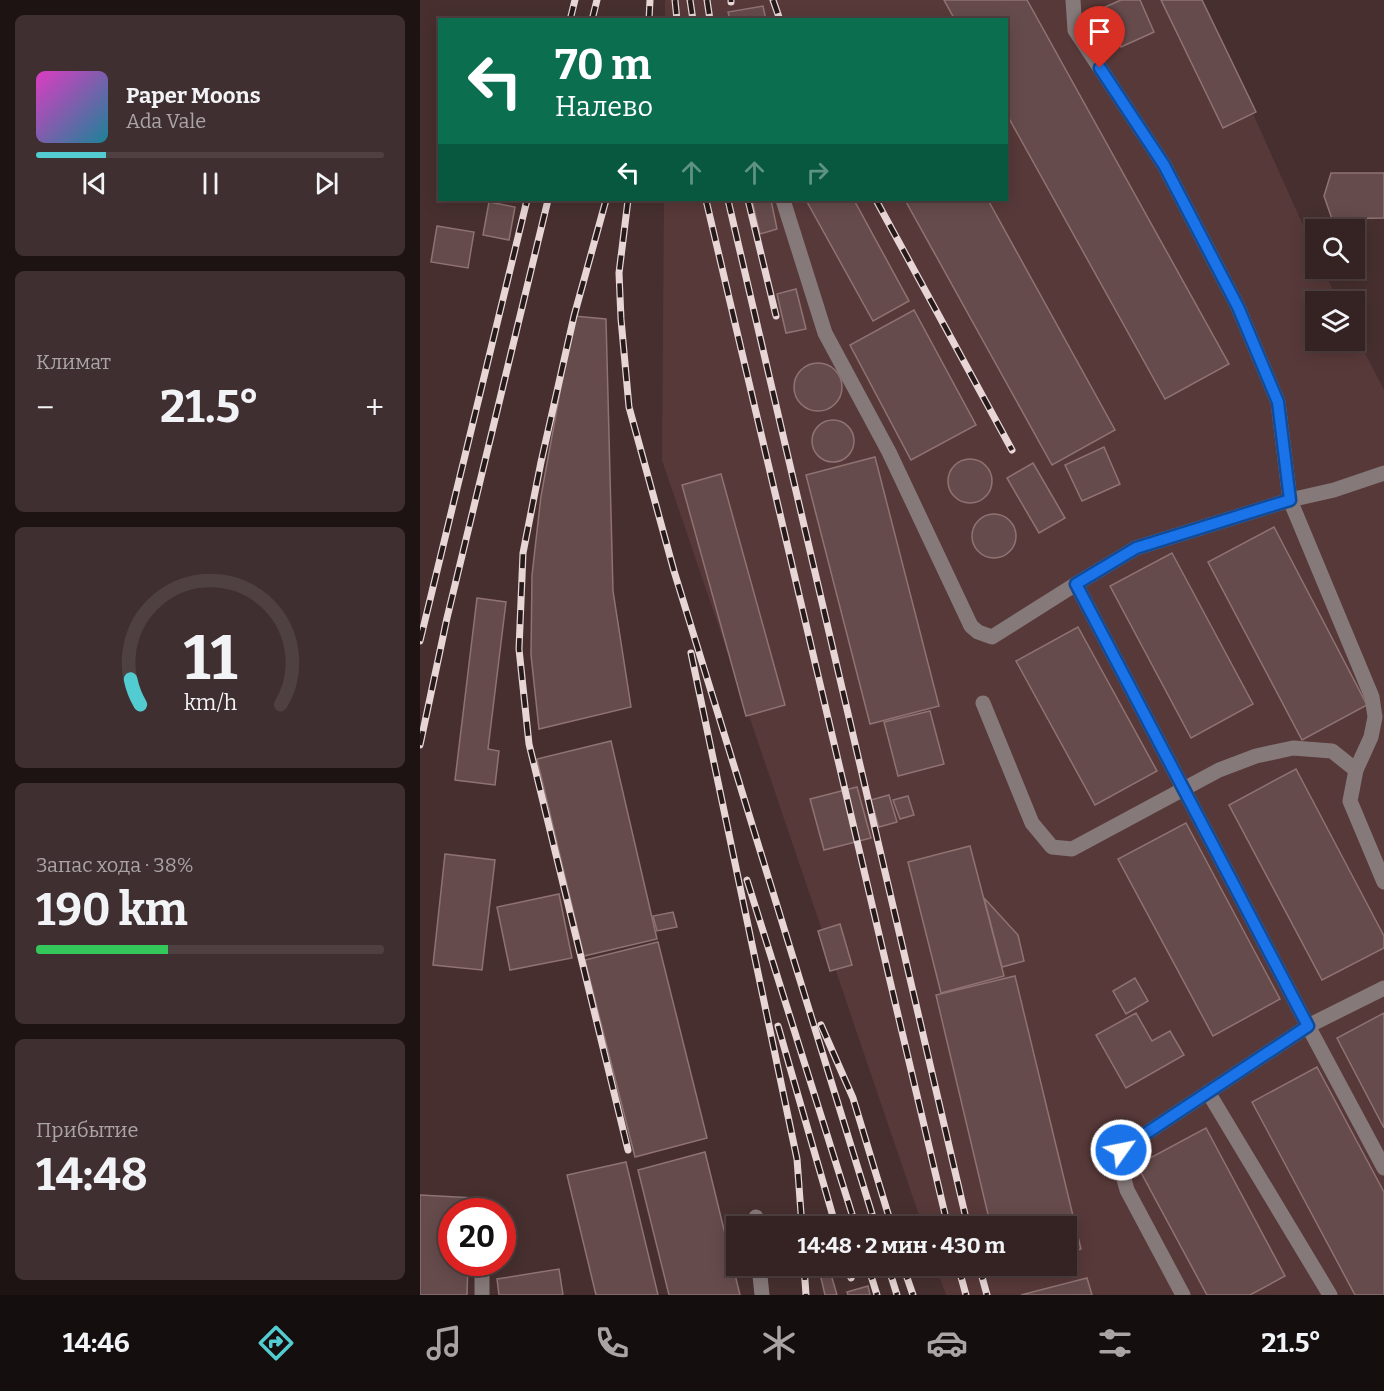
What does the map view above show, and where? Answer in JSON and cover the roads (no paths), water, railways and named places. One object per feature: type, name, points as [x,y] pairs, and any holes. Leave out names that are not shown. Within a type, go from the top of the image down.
[{"type":"street","points":[[1073,0],[1075,30],[1164,165],[1238,307],[1278,402],[1290,500],[1372,697],[1375,717],[1371,737],[1356,770],[1350,801],[1384,882]]},
{"type":"street","points":[[783,201],[825,333],[889,452],[971,626],[978,632],[992,637],[1136,548],[1384,473]]},
{"type":"street","points":[[1076,584],[1384,1168]]},
{"type":"street","points":[[983,703],[1032,823],[1052,847],[1072,849],[1220,770],[1256,756],[1293,748],[1332,751],[1356,770]]},
{"type":"street","points":[[1183,1295],[1127,1190],[1122,1172],[1121,1150],[1308,1026],[1384,988]]},
{"type":"street","points":[[1208,1092],[1330,1295]]},
{"type":"street","points":[[482,1276],[482,1295]]},
{"type":"street","points":[[760,1276],[762,1295]]},
{"type":"railway","points":[[570,18],[575,0]]},
{"type":"railway","points":[[592,18],[597,0]]},
{"type":"railway","points":[[649,18],[650,0]]},
{"type":"railway","points":[[675,0],[677,18]]},
{"type":"railway","points":[[690,0],[693,18]]},
{"type":"railway","points":[[707,0],[710,18]]},
{"type":"railway","points":[[773,0],[779,18]]},
{"type":"railway","points":[[420,641],[527,201]]},
{"type":"railway","points":[[420,745],[447,618],[548,201]]},
{"type":"railway","points":[[606,201],[574,316],[523,553],[519,649],[529,744],[628,1150]]},
{"type":"railway","points":[[628,201],[619,273],[629,407],[674,571],[873,1216]]},
{"type":"railway","points":[[706,201],[945,1216]]},
{"type":"railway","points":[[728,201],[965,1216]]},
{"type":"railway","points":[[748,201],[776,316]]},
{"type":"railway","points":[[877,201],[1012,450]]},
{"type":"railway","points":[[691,653],[797,1159],[801,1216]]},
{"type":"railway","points":[[747,880],[853,1216]]},
{"type":"railway","points":[[821,1025],[853,1098],[889,1216]]},
{"type":"railway","points":[[778,1026],[833,1216]]},
{"type":"railway","points":[[805,1276],[806,1295]]},
{"type":"railway","points":[[871,1276],[877,1295]]},
{"type":"railway","points":[[891,1276],[897,1295]]},
{"type":"railway","points":[[906,1276],[913,1295]]},
{"type":"railway","points":[[961,1276],[966,1295]]},
{"type":"railway","points":[[982,1276],[987,1295]]}]
